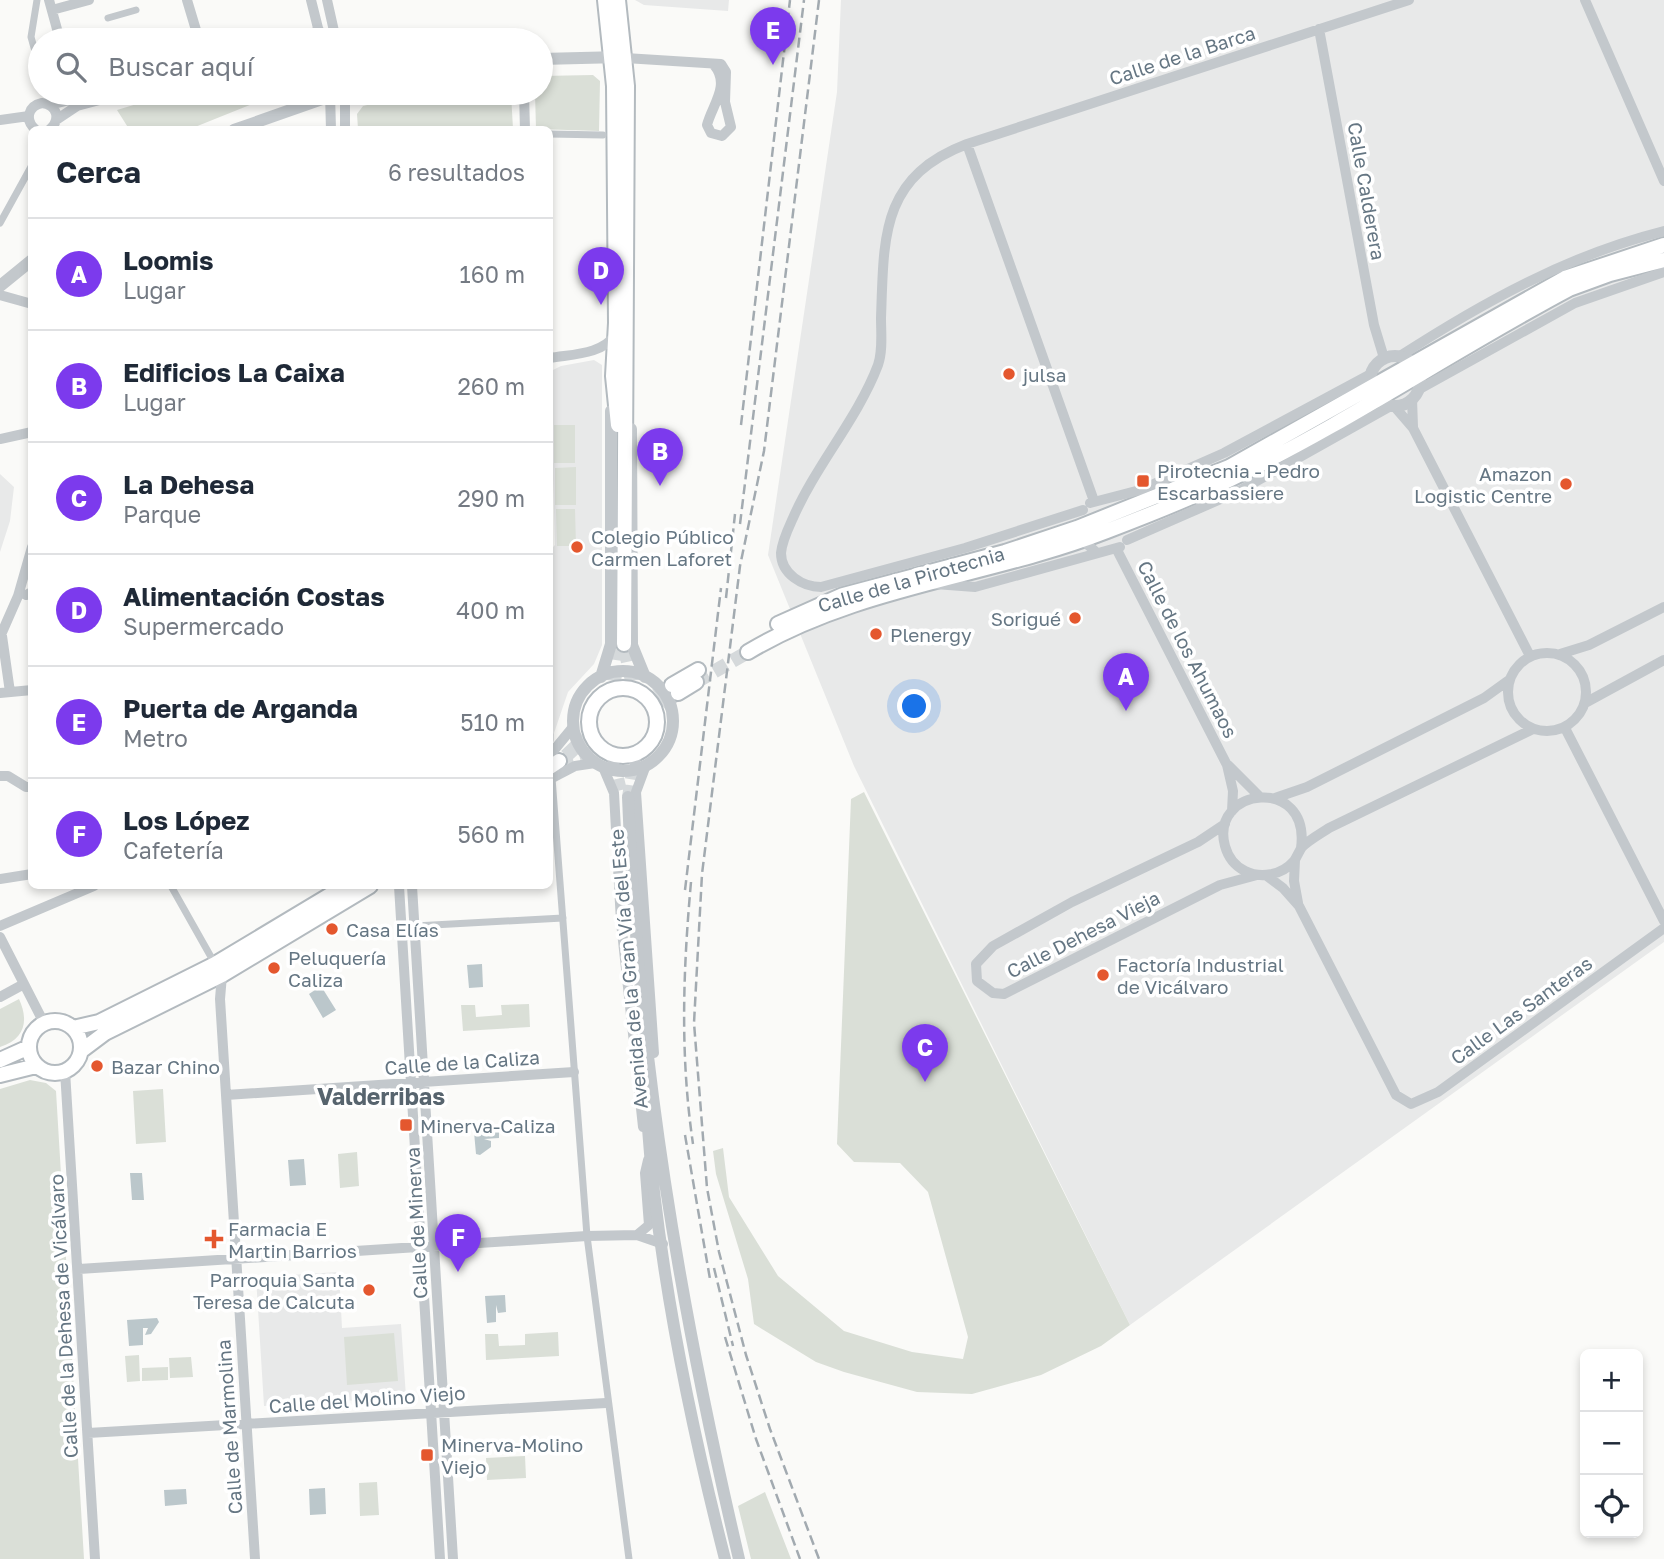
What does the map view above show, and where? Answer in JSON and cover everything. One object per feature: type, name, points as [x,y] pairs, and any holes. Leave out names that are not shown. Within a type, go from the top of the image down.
[{"type":"main road","points":[[605,0],[619,57],[616,334],[613,376],[619,442],[622,643],[627,395],[618,0]]},
{"type":"main road","name":"Calle de la Pirotecnia","points":[[1412,377],[1565,278],[1664,245]]},
{"type":"main road","name":"Calle de la Pirotecnia","points":[[1079,534],[843,595],[785,621],[748,646],[846,605],[932,584],[1079,534],[1234,478],[1569,289],[1610,274],[1664,260]]},
{"type":"main road","points":[[675,689],[697,676]]},
{"type":"main road","points":[[608,683],[648,695],[653,737],[639,759],[624,756],[604,758],[587,732],[593,706],[608,683]]},
{"type":"main road","points":[[81,1051],[105,1033],[200,987],[218,970],[340,889]]},
{"type":"main road","points":[[73,1028],[99,1022],[218,970],[365,889]]},
{"type":"main road","points":[[0,1075],[36,1066],[53,1073],[65,1071],[76,1063],[81,1051],[80,1038],[73,1028],[62,1022],[44,1023],[35,1030],[29,1047],[36,1066]]},
{"type":"main road","points":[[0,1060],[29,1047]]},
{"type":"street","points":[[33,28],[37,0]]},
{"type":"street","points":[[57,28],[51,5],[89,0]]},
{"type":"street","points":[[187,0],[195,28]]},
{"type":"street","points":[[311,0],[318,28]]},
{"type":"street","points":[[327,0],[333,28]]},
{"type":"street","name":"Calle de la Barca","points":[[839,583],[821,587],[801,583],[785,567],[781,555],[783,541],[801,499],[879,362],[884,245],[888,219],[898,195],[937,157],[967,144],[1409,0]]},
{"type":"street","points":[[1586,0],[1664,181]]},
{"type":"street","points":[[108,18],[136,10]]},
{"type":"street","name":"Calle Calderera","points":[[1319,29],[1374,325],[1384,358]]},
{"type":"street","points":[[553,59],[619,57],[721,64],[726,72],[725,102],[731,127],[722,136],[711,133],[707,125],[721,88],[720,76],[714,65]]},
{"type":"street","points":[[0,121],[33,126],[35,105]]},
{"type":"street","points":[[52,105],[56,111],[53,126]]},
{"type":"street","points":[[53,126],[81,105]]},
{"type":"street","points":[[245,126],[301,105]]},
{"type":"street","points":[[331,126],[332,105]]},
{"type":"street","points":[[345,105],[345,126]]},
{"type":"street","points":[[524,105],[525,126]]},
{"type":"street","points":[[553,134],[603,135]]},
{"type":"street","points":[[967,144],[1094,501]]},
{"type":"street","points":[[0,223],[28,172]]},
{"type":"street","name":"Calle de la Pirotecnia","points":[[1412,377],[1494,299],[1603,249],[1664,231]]},
{"type":"street","points":[[0,286],[28,263]]},
{"type":"street","name":"Calle de la Pirotecnia","points":[[932,584],[975,587],[1096,552],[1117,550],[1127,540],[1239,491],[1381,394],[1412,377],[1575,303],[1664,272]]},
{"type":"street","points":[[0,295],[28,303]]},
{"type":"street","points":[[553,357],[596,350],[607,345],[616,334]]},
{"type":"street","points":[[596,350],[607,359],[613,376],[611,644],[608,683],[580,696],[573,714],[573,727],[580,747],[604,758]]},
{"type":"street","name":"Calle de la Pirotecnia","points":[[1381,394],[1384,358],[1412,377]]},
{"type":"street","points":[[1412,377],[1413,428]]},
{"type":"street","points":[[1381,394],[1413,428],[1530,656]]},
{"type":"street","name":"Calle de la Pirotecnia","points":[[839,583],[965,548],[1083,510],[1094,501],[1111,500],[1224,453],[1381,394]]},
{"type":"street","points":[[627,395],[633,451],[632,645],[648,695]]},
{"type":"street","points":[[0,439],[28,433]]},
{"type":"street","points":[[1111,500],[1127,515],[1127,540]]},
{"type":"street","points":[[1083,510],[1079,534],[1096,552]]},
{"type":"street","name":"Calle de los Ahumaos","points":[[1117,550],[1227,765],[1233,791],[1232,811]]},
{"type":"street","points":[[27,594],[1,637],[5,693],[28,690]]},
{"type":"street","points":[[1275,798],[1328,776],[1484,698],[1509,680],[1521,662],[1530,656],[1539,653],[1560,654],[1589,645],[1664,607]]},
{"type":"street","points":[[1301,848],[1329,828],[1533,729],[1555,731],[1565,727],[1581,713],[1585,704],[1585,679],[1579,668],[1560,654]]},
{"type":"street","points":[[1585,704],[1664,660]]},
{"type":"street","points":[[1509,680],[1509,704],[1514,715],[1533,729]]},
{"type":"street","points":[[639,759],[663,750],[672,724],[667,700],[656,684],[648,695]]},
{"type":"street","points":[[553,766],[573,727]]},
{"type":"street","points":[[1565,727],[1664,921]]},
{"type":"street","points":[[553,768],[575,766],[604,758]]},
{"type":"street","name":"Avenida de la Gran Vía del Este","points":[[604,758],[614,793],[621,922],[639,1103],[739,1559]]},
{"type":"street","name":"Avenida de la Gran Vía del Este","points":[[639,759],[636,792],[654,1168]]},
{"type":"street","name":"Calle de los Ahumaos","points":[[1227,765],[1259,796]]},
{"type":"street","points":[[0,776],[8,776],[28,788]]},
{"type":"street","points":[[553,782],[587,1236],[606,1403],[629,1559]]},
{"type":"street","points":[[1259,796],[1275,798],[1295,812],[1301,823],[1301,848],[1295,860],[1294,881],[1299,906],[1283,888],[1232,861],[1224,843],[1225,824],[1232,811],[1259,796]]},
{"type":"street","name":"Avenida de la Gran Vía del Este","points":[[625,798],[654,1168],[663,1244],[673,1312],[725,1559]]},
{"type":"street","name":"Calle Dehesa Vieja","points":[[1225,824],[1198,842],[1072,902],[992,946],[976,964],[977,981],[984,989],[1004,994],[1220,884],[1262,875]]},
{"type":"street","points":[[1262,875],[1277,873],[1295,860]]},
{"type":"street","points":[[0,879],[28,875]]},
{"type":"street","points":[[0,926],[87,889]]},
{"type":"street","points":[[173,889],[218,970]]},
{"type":"street","name":"Calle de Minerva","points":[[399,889],[440,1559]]},
{"type":"street","name":"Calle de Minerva","points":[[412,889],[453,1559]]},
{"type":"street","name":"Calle Las Santeras","points":[[1299,906],[1396,1095],[1411,1104],[1438,1092],[1664,928]]},
{"type":"street","points":[[415,926],[563,918]]},
{"type":"street","points":[[0,937],[44,1023]]},
{"type":"street","name":"Calle de Marmolina","points":[[218,970],[256,1559]]},
{"type":"street","points":[[0,997],[24,984]]},
{"type":"street","points":[[200,987],[209,989],[220,999]]},
{"type":"street","name":"Calle de la Dehesa de Vicálvaro","points":[[65,1071],[95,1559]]},
{"type":"street","name":"Calle de la Caliza","points":[[226,1094],[574,1072]]},
{"type":"street","points":[[637,1235],[649,1225],[645,1173],[654,1168]]},
{"type":"street","points":[[79,1269],[587,1236],[637,1235],[663,1244]]},
{"type":"street","name":"Calle del Molino Viejo","points":[[88,1433],[606,1403]]},
{"type":"shaded area","points":[[635,0],[729,0],[728,11],[644,5]]},
{"type":"shaded area","points":[[841,0],[1664,0],[1664,942],[1130,1325],[854,766],[768,555],[837,92]]},
{"type":"shaded area","points":[[593,75],[600,81],[599,131],[553,130],[553,126],[536,126],[535,105],[553,105],[553,76]]},
{"type":"shaded area","points":[[133,105],[250,105],[198,126],[127,126],[117,110]]},
{"type":"shaded area","points":[[512,105],[513,126],[358,126],[357,114],[363,106]]},
{"type":"shaded area","name":"Colegio Público Carmen Laforet","points":[[594,360],[602,365],[602,645],[594,664],[568,692],[553,736],[553,370]]},
{"type":"shaded area","points":[[554,425],[575,425],[575,463],[554,463]]},
{"type":"shaded area","points":[[576,467],[576,505],[555,505],[555,468]]},
{"type":"shaded area","points":[[0,474],[14,487],[10,521],[0,552]]},
{"type":"shaded area","points":[[556,509],[575,509],[576,546],[557,546]]},
{"type":"shaded area","points":[[864,792],[1130,1325],[1101,1346],[1041,1375],[972,1394],[917,1392],[844,1372],[816,1362],[754,1324],[748,1279],[716,1174],[713,1151],[723,1148],[729,1197],[778,1276],[844,1331],[912,1352],[963,1359],[968,1337],[928,1192],[900,1163],[854,1162],[837,1144],[851,799]]},
{"type":"shaded area","points":[[482,964],[483,987],[469,988],[467,965]]},
{"type":"shaded area","points":[[321,986],[336,1010],[323,1018],[309,994]]},
{"type":"shaded area","points":[[19,999],[24,1015],[23,1028],[15,1039],[0,1047],[0,1009]]},
{"type":"shaded area","points":[[529,1004],[530,1027],[463,1031],[461,1005],[475,1005],[476,1017],[502,1015],[501,1005]]},
{"type":"shaded area","points":[[30,1080],[46,1083],[56,1091],[84,1559],[0,1559],[0,1089]]},
{"type":"shaded area","points":[[163,1089],[166,1142],[136,1144],[133,1091]]},
{"type":"shaded area","points":[[499,1131],[499,1138],[484,1139],[491,1141],[491,1147],[480,1155],[476,1154],[474,1132]]},
{"type":"shaded area","points":[[357,1152],[359,1186],[340,1188],[338,1154]]},
{"type":"shaded area","points":[[304,1159],[306,1185],[290,1186],[288,1160]]},
{"type":"shaded area","points":[[130,1173],[142,1173],[144,1200],[132,1200]]},
{"type":"shaded area","points":[[339,1272],[342,1328],[401,1324],[406,1397],[264,1406],[256,1277]]},
{"type":"shaded area","points":[[505,1295],[506,1312],[498,1313],[496,1305],[496,1322],[487,1323],[485,1296]]},
{"type":"shaded area","points":[[157,1318],[159,1322],[151,1334],[145,1335],[148,1328],[143,1328],[143,1345],[129,1346],[127,1320]]},
{"type":"shaded area","points":[[558,1332],[559,1356],[486,1360],[485,1334],[498,1334],[499,1346],[525,1345],[525,1334]]},
{"type":"shaded area","points":[[394,1333],[398,1381],[347,1385],[344,1337]]},
{"type":"shaded area","points":[[139,1355],[140,1381],[127,1382],[125,1356]]},
{"type":"shaded area","points":[[191,1357],[193,1377],[170,1378],[169,1358]]},
{"type":"shaded area","points":[[168,1367],[168,1380],[142,1381],[142,1368]]},
{"type":"shaded area","points":[[525,1456],[526,1478],[487,1480],[486,1458]]},
{"type":"shaded area","points":[[377,1482],[379,1515],[360,1516],[359,1483]]},
{"type":"shaded area","points":[[325,1488],[326,1514],[310,1515],[309,1489]]},
{"type":"shaded area","points":[[186,1489],[187,1504],[165,1506],[164,1490]]},
{"type":"shaded area","points":[[765,1492],[791,1559],[751,1559],[738,1506]]},
{"type":"tunnel","points":[[614,681],[620,643]]},
{"type":"tunnel","points":[[625,648],[632,681]]},
{"type":"tunnel","points":[[696,682],[748,652]]},
{"type":"tunnel","points":[[656,695],[672,685]]},
{"type":"tunnel","points":[[662,705],[678,693]]},
{"type":"tunnel","points":[[566,756],[585,738]]},
{"type":"tunnel","points":[[559,761],[595,752]]},
{"type":"tunnel","points":[[628,797],[634,760]]},
{"type":"tunnel","points":[[614,761],[622,795]]},
{"type":"railway","points":[[741,425],[790,0]]},
{"type":"railway","points":[[740,524],[804,0]]},
{"type":"railway","points":[[819,0],[764,451],[740,566],[702,874],[694,1023],[707,1188],[719,1252],[746,1355],[770,1429],[819,1559]]},
{"type":"railway","points":[[726,598],[735,514]]},
{"type":"railway","points":[[685,890],[721,588]]},
{"type":"railway","points":[[691,882],[684,1013],[686,1078],[693,1144]]},
{"type":"railway","points":[[685,1135],[710,1279]]},
{"type":"railway","points":[[714,1268],[733,1346]]},
{"type":"railway","points":[[725,1337],[756,1439],[800,1559]]},
{"type":"place","name":"Puerta de Arganda","points":[[773,65]]},
{"type":"place","name":"Alimentación Costas","points":[[601,305]]},
{"type":"place","name":"julsa","points":[[1009,374]]},
{"type":"place","name":"Pirotecnia - Pedro Escarbassiere","points":[[1143,481]]},
{"type":"place","name":"Amazon Logistic Centre","points":[[1566,484]]},
{"type":"place","name":"Edificios La Caixa","points":[[660,486]]},
{"type":"place","name":"Colegio Público Carmen Laforet","points":[[577,547]]},
{"type":"place","name":"Sorigué","points":[[1075,618]]},
{"type":"place","name":"Plenergy","points":[[876,634]]},
{"type":"place","name":"Loomis","points":[[1126,711]]},
{"type":"place","name":"Casa Elías","points":[[332,929]]},
{"type":"place","name":"Peluquería Caliza","points":[[274,968]]},
{"type":"place","name":"Factoría Industrial de Vicálvaro","points":[[1103,975]]},
{"type":"place","name":"Bazar Chino","points":[[97,1066]]},
{"type":"place","name":"La Dehesa","points":[[925,1082]]},
{"type":"place","name":"Minerva-Caliza","points":[[406,1125]]},
{"type":"place","name":"Farmacia E Martin Barrios","points":[[214,1239]]},
{"type":"place","name":"Los López","points":[[458,1272]]},
{"type":"place","name":"Parroquia Santa Teresa de Calcuta","points":[[369,1290]]},
{"type":"place","name":"Minerva-Molino Viejo","points":[[427,1455]]},
{"type":"district","name":"Valderribas","points":[[381,1096]]}]
